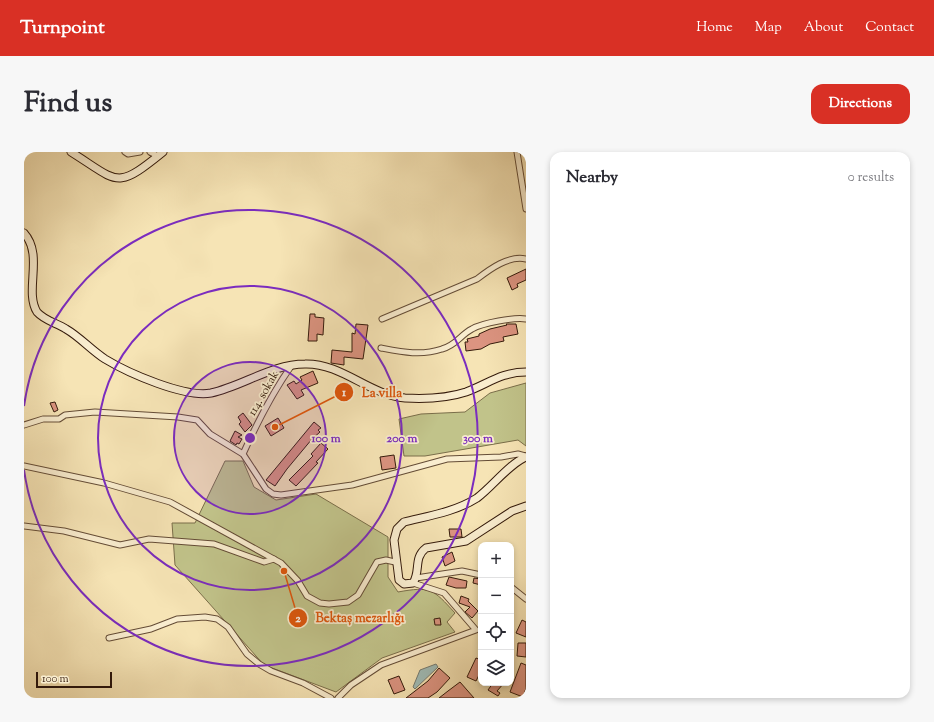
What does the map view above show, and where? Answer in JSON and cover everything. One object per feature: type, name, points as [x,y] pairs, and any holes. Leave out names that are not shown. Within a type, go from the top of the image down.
[{"type":"street","points":[[71,152],[106,176],[114,179],[127,178],[161,154]]},
{"type":"street","points":[[125,152],[128,154],[140,152]]},
{"type":"street","points":[[150,152],[161,154]]},
{"type":"street","points":[[517,152],[524,170],[526,209]]},
{"type":"street","points":[[24,234],[30,243],[32,252],[31,300],[37,313],[49,321],[66,328],[95,352],[118,366],[185,392],[199,394],[212,393],[292,365],[304,364],[323,365],[387,394],[406,398],[454,395],[466,392],[503,374],[526,372]]},
{"type":"street","points":[[382,319],[477,279],[488,270],[517,257],[526,259]]},
{"type":"street","points":[[381,348],[418,354],[436,351],[456,343],[472,329],[509,319],[526,319]]},
{"type":"street","name":"114. sokak","points":[[243,454],[262,413],[277,386],[292,365]]},
{"type":"street","points":[[24,425],[43,419],[59,419],[65,415],[95,412],[178,417],[197,420],[210,434],[243,454],[266,489],[273,494],[281,495],[352,485],[447,459],[501,457],[518,454],[526,456]]},
{"type":"street","points":[[478,574],[462,571],[414,580],[407,585],[398,580],[395,562],[395,534],[404,522],[455,509],[476,499],[526,456]]},
{"type":"street","points":[[24,466],[104,483],[170,502],[274,559],[288,569],[307,596],[320,603],[329,604],[348,602],[354,599],[358,595],[377,562],[386,560],[395,562]]},
{"type":"street","points":[[414,580],[417,558],[426,548],[466,541],[512,511],[526,506]]},
{"type":"street","points":[[24,526],[64,531],[120,545],[149,539],[214,544],[264,562],[274,559]]},
{"type":"street","points":[[338,698],[351,685],[381,665],[476,630],[444,593],[414,580]]},
{"type":"street","points":[[514,589],[526,599]]},
{"type":"street","points":[[109,638],[151,630],[177,619],[205,617],[217,619],[228,627],[247,654],[259,664],[271,671],[303,683],[331,698]]},
{"type":"green space","points":[[526,383],[526,446],[518,440],[425,456],[404,456],[399,419],[421,414],[465,412],[490,393]]},
{"type":"green space","points":[[225,461],[243,461],[254,487],[276,500],[316,494],[388,537],[388,577],[398,592],[418,589],[431,591],[436,594],[455,613],[447,622],[455,632],[382,658],[336,692],[264,665],[175,565],[172,523],[195,523]]},
{"type":"water","points":[[436,664],[438,667],[415,689],[413,687],[420,670]]},
{"type":"building","points":[[526,269],[526,280],[517,284],[518,287],[512,290],[507,278]]},
{"type":"building","points":[[310,314],[315,314],[315,317],[324,318],[323,335],[317,334],[317,341],[308,341]]},
{"type":"building","points":[[356,324],[368,325],[363,359],[344,357],[344,365],[331,363],[332,350],[352,352],[352,333],[355,334]]},
{"type":"building","points":[[506,324],[516,324],[518,334],[503,337],[504,341],[490,344],[481,349],[466,351],[465,342],[468,342],[467,339],[479,336],[479,334],[490,329],[507,325]]},
{"type":"building","points":[[313,371],[318,383],[301,390],[304,395],[297,399],[287,385],[294,381],[296,384],[302,380],[300,377]]},
{"type":"building","points":[[55,402],[58,410],[54,412],[50,403]]},
{"type":"building","points":[[243,413],[252,425],[245,432],[239,424],[241,422],[238,417]]},
{"type":"building","points":[[278,418],[284,428],[271,436],[265,426]]},
{"type":"building","points":[[314,422],[321,428],[318,430],[320,432],[312,439],[287,469],[275,486],[266,480]]},
{"type":"building","points":[[235,431],[242,435],[238,437],[242,439],[239,444],[237,443],[236,445],[230,441]]},
{"type":"building","points":[[321,443],[328,449],[316,462],[318,463],[296,486],[289,480],[313,456],[311,454]]},
{"type":"building","points":[[394,455],[396,468],[382,470],[380,457]]},
{"type":"building","points":[[449,529],[461,529],[462,537],[450,537]]},
{"type":"building","points":[[452,552],[455,561],[445,566],[442,557]]},
{"type":"building","points":[[449,577],[467,581],[466,588],[456,588],[446,585]]},
{"type":"building","points":[[474,578],[478,579],[478,584],[473,583]]},
{"type":"building","points":[[461,596],[469,599],[468,601],[478,611],[472,618],[465,612],[470,607],[459,603]]},
{"type":"building","points":[[440,618],[441,625],[435,625],[434,619]]},
{"type":"building","points":[[522,620],[526,622],[526,637],[516,633]]},
{"type":"building","points":[[518,643],[526,643],[526,657],[517,656]]},
{"type":"building","points":[[476,658],[478,659],[478,677],[476,681],[467,677]]},
{"type":"building","points":[[521,663],[526,665],[526,688],[523,697],[510,692],[512,686],[514,686],[514,681]]},
{"type":"building","points":[[439,668],[450,678],[437,692],[428,698],[406,698],[428,681]]},
{"type":"building","points":[[399,676],[405,690],[394,694],[388,680]]},
{"type":"building","points":[[460,682],[474,698],[439,698],[448,691]]},
{"type":"building","points":[[491,686],[501,686],[497,691],[500,693],[498,696],[488,690]]},
{"type":"place","name":"La villa","points":[[275,427]]},
{"type":"place","name":"Bektaş mezarlığı","points":[[284,571]]}]
